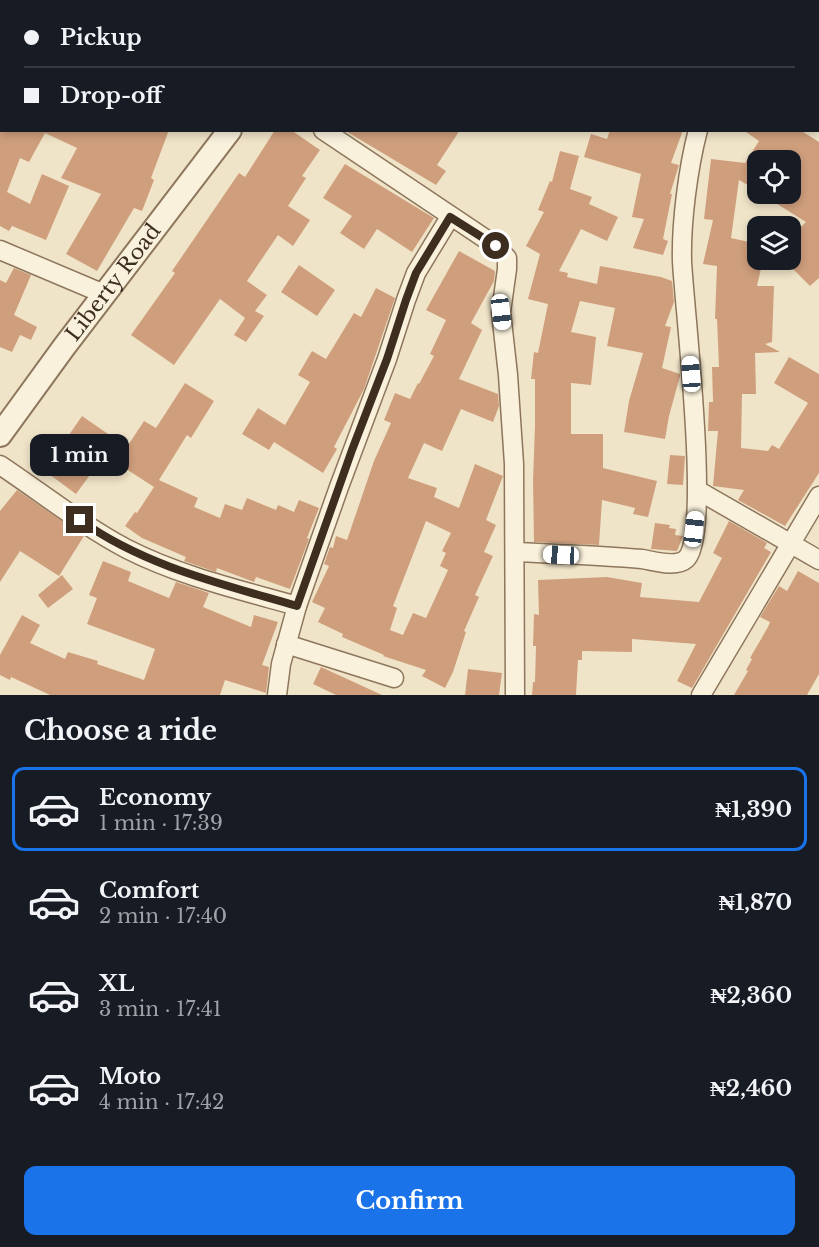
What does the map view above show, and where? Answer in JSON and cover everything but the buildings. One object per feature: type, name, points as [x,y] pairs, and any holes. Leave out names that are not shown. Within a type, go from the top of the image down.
[{"type":"street","name":"Liberty Road","points":[[0,435],[104,294],[228,132]]},
{"type":"street","points":[[326,132],[496,246],[507,258],[501,312],[514,464],[515,695]]},
{"type":"street","points":[[515,552],[630,558],[676,563],[686,559],[692,548],[699,491],[682,259],[686,201],[692,152],[697,132]]},
{"type":"street","points":[[277,695],[281,663],[297,606],[387,359],[406,300],[416,273],[450,217]]},
{"type":"street","points":[[0,250],[104,294]]},
{"type":"street","points":[[0,465],[96,532],[129,550],[193,576],[297,606]]},
{"type":"street","points":[[699,491],[819,560]]},
{"type":"street","points":[[701,695],[819,496]]},
{"type":"street","points":[[286,644],[394,678]]},
{"type":"route","points":[[80,520],[96,532],[129,550],[193,576],[297,606],[416,273],[450,217],[496,246]]}]
